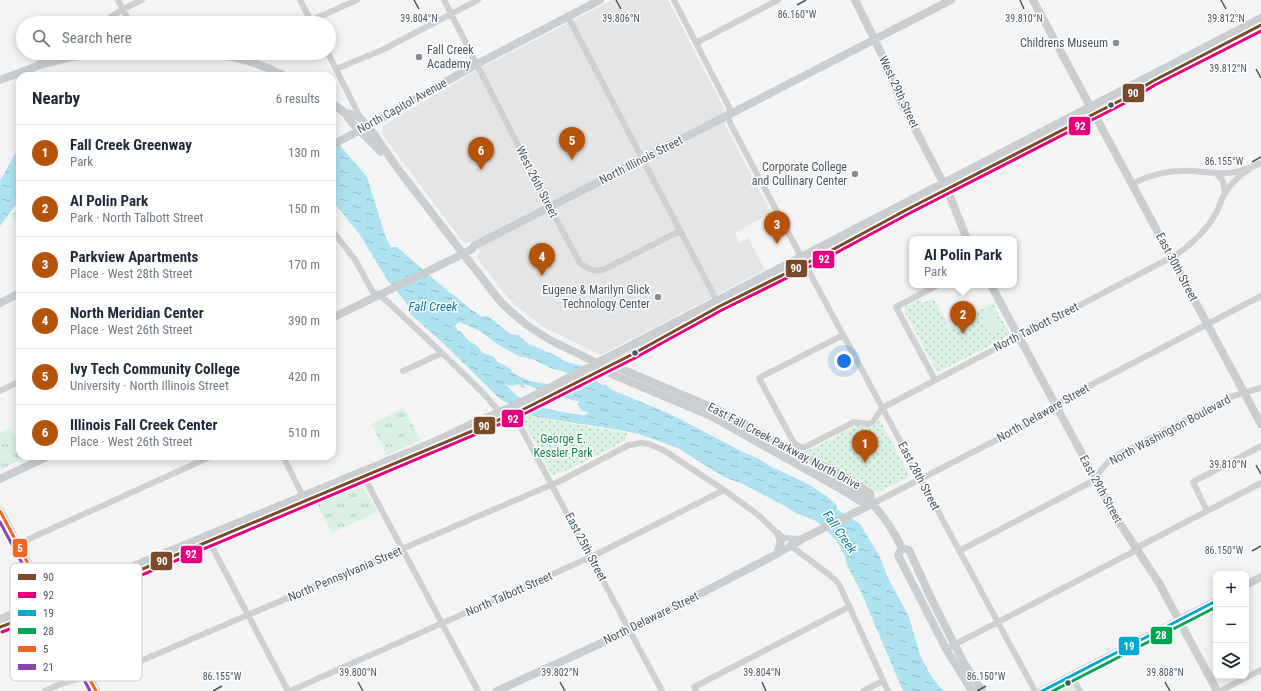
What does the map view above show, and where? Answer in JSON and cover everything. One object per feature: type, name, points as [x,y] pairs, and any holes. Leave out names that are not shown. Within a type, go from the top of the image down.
[{"type":"main road","name":"North Capitol Avenue","points":[[336,143],[476,64],[600,0]]},
{"type":"main road","name":"West 29th Street","points":[[855,0],[886,63],[899,98],[945,186]]},
{"type":"main road","name":"North Illinois Street","points":[[336,316],[463,254],[472,249],[474,246],[951,0]]},
{"type":"main road","name":"East 30th Street","points":[[1033,0],[1261,424]]},
{"type":"main road","points":[[612,365],[803,261],[1093,110],[1261,18]]},
{"type":"main road","points":[[1093,110],[1125,98],[1153,81],[1261,25]]},
{"type":"main road","points":[[20,72],[57,60]]},
{"type":"main road","points":[[248,60],[275,72]]},
{"type":"main road","points":[[0,80],[16,74]]},
{"type":"main road","points":[[336,106],[345,113],[352,123],[364,128]]},
{"type":"main road","points":[[345,113],[355,115],[361,119],[364,128],[398,169],[500,300],[528,326],[542,336],[598,368]]},
{"type":"main road","points":[[945,186],[966,236]]},
{"type":"main road","points":[[142,567],[510,416],[717,301],[803,261]]},
{"type":"main road","name":"East 29th Street","points":[[992,288],[1095,478],[1122,526],[1152,572],[1218,691]]},
{"type":"main road","points":[[0,302],[16,295]]},
{"type":"main road","name":"East Fall Creek Parkway, North Drive","points":[[612,365],[718,410],[795,452],[848,478],[870,493],[872,504],[860,501],[711,416],[598,368],[612,365]]},
{"type":"main road","points":[[142,564],[436,441],[468,425],[514,406],[587,369],[598,368]]},
{"type":"main road","points":[[0,480],[41,460]]},
{"type":"main road","points":[[872,504],[889,524],[902,548],[909,550],[954,645],[969,672],[982,691]]},
{"type":"main road","name":"North Delaware Street","points":[[497,691],[630,630],[777,554],[804,538],[872,504]]},
{"type":"main road","points":[[0,511],[28,563]]},
{"type":"main road","points":[[777,554],[782,541],[778,534]]},
{"type":"main road","points":[[902,548],[898,555],[946,649],[972,691]]},
{"type":"main road","points":[[1249,583],[1261,577]]},
{"type":"main road","points":[[1042,691],[1213,603]]},
{"type":"main road","points":[[0,619],[10,616]]},
{"type":"main road","points":[[0,627],[10,622]]},
{"type":"main road","points":[[91,681],[96,691]]},
{"type":"street","points":[[118,0],[126,16]]},
{"type":"street","points":[[112,16],[142,0]]},
{"type":"street","points":[[300,0],[307,16]]},
{"type":"street","points":[[322,16],[358,0]]},
{"type":"street","name":"West 26th Street","points":[[444,0],[577,260],[584,266],[598,272],[610,268],[680,231]]},
{"type":"street","points":[[336,69],[382,50],[478,0]]},
{"type":"street","name":"East 28th Street","points":[[674,0],[730,109],[729,120],[731,125],[1035,691]]},
{"type":"street","points":[[696,43],[778,0]]},
{"type":"street","points":[[568,17],[717,301]]},
{"type":"street","points":[[33,67],[44,60]]},
{"type":"street","points":[[332,60],[361,119]]},
{"type":"street","points":[[1132,184],[1150,176],[1169,172],[1188,171],[1230,173],[1249,169],[1261,163]]},
{"type":"street","name":"North Talbott Street","points":[[843,335],[759,378],[794,443],[798,446],[805,447],[854,422],[871,423],[882,408],[1018,336],[1172,258],[1189,246],[1203,232],[1215,215],[1225,194],[1235,180],[1249,169]]},
{"type":"street","points":[[1216,173],[1223,181],[1225,194]]},
{"type":"street","points":[[336,236],[356,261],[372,291],[382,294],[388,302],[501,412]]},
{"type":"street","points":[[932,288],[896,307],[935,380]]},
{"type":"street","name":"North Delaware Street","points":[[872,504],[1039,418],[1070,396],[1261,296]]},
{"type":"street","points":[[403,371],[442,353]]},
{"type":"street","points":[[0,391],[16,383]]},
{"type":"street","name":"North Washington Boulevard","points":[[959,551],[1089,483],[1113,458],[1230,397],[1261,388]]},
{"type":"street","name":"East 25th Street","points":[[501,412],[518,422],[662,691]]},
{"type":"street","name":"North Pennsylvania Street","points":[[142,660],[552,485],[629,445],[641,443],[652,444],[724,490]]},
{"type":"street","points":[[1207,511],[1193,482],[1261,446]]},
{"type":"street","points":[[18,544],[203,460]]},
{"type":"street","points":[[285,460],[303,496]]},
{"type":"street","points":[[364,477],[478,691]]},
{"type":"street","points":[[946,649],[1261,483]]},
{"type":"street","points":[[724,490],[758,514],[778,534],[785,538],[804,538]]},
{"type":"street","name":"North Talbott Street","points":[[289,691],[591,557],[724,490]]},
{"type":"street","points":[[209,541],[289,691]]},
{"type":"street","points":[[791,546],[837,582],[888,691]]},
{"type":"street","points":[[694,689],[849,607]]},
{"type":"street","points":[[1218,691],[1261,670]]},
{"type":"street","points":[[1072,676],[1080,691]]},
{"type":"street","name":"North Pennsylvania Street","points":[[45,691],[69,681]]},
{"type":"street","points":[[863,691],[883,681]]},
{"type":"shaded area","points":[[612,0],[668,0],[724,109],[726,127],[771,213],[735,233],[739,243],[748,238],[765,270],[601,355],[545,328],[514,304],[477,258],[477,255],[480,252],[470,241],[467,243],[463,242],[382,134],[383,126],[475,71]]},
{"type":"green space","points":[[16,211],[16,224],[12,215]]},
{"type":"green space","points":[[933,298],[949,327],[993,303],[1010,335],[940,371],[936,370],[904,310],[906,306],[921,299],[923,303]]},
{"type":"green space","points":[[992,309],[1002,327],[991,333],[981,315]]},
{"type":"green space","points":[[404,408],[421,440],[387,455],[371,424]]},
{"type":"green space","name":"George E. Kessler Park","points":[[527,414],[534,417],[627,433],[625,441],[572,468],[554,475],[551,473],[524,422],[524,418]]},
{"type":"green space","points":[[880,420],[909,475],[908,477],[878,492],[855,477],[802,452],[817,447],[856,425],[872,427]]},
{"type":"green space","points":[[10,427],[16,439],[16,460],[19,460],[0,470],[0,433]]},
{"type":"green space","points":[[361,484],[378,512],[332,533],[316,502]]},
{"type":"green space","points":[[1072,682],[1076,691],[1056,691]]},
{"type":"water","name":"Fall Creek","points":[[336,141],[367,177],[385,235],[391,247],[397,247],[469,308],[482,317],[488,316],[510,334],[518,335],[529,344],[561,358],[563,361],[582,366],[597,378],[597,381],[602,385],[606,385],[610,389],[670,414],[808,484],[836,504],[837,509],[860,524],[880,557],[887,576],[909,617],[920,655],[931,676],[943,691],[903,691],[861,592],[847,565],[845,556],[836,540],[816,521],[796,513],[743,484],[724,477],[678,448],[639,434],[532,416],[500,399],[443,343],[409,313],[408,305],[388,281],[360,235],[336,205]],"holes":[[[459,322],[480,331],[497,344],[519,356],[535,360],[551,368],[565,372],[584,388],[582,390],[571,389],[524,379],[514,373],[507,366],[499,363],[494,357],[483,353],[476,345],[469,341],[460,331],[458,331],[455,326]],[[505,384],[512,386],[519,384],[522,388],[525,388],[524,384],[559,397],[581,402],[577,403],[581,410],[589,413],[585,415],[559,412],[534,405],[519,397]]]},
{"type":"water","points":[[16,152],[16,204],[0,226],[0,181]]},
{"type":"transit line","name":"90","points":[[142,569],[522,410],[631,355],[720,306],[819,257],[908,209],[1125,98],[1153,81],[1261,25]]},
{"type":"transit line","name":"92","points":[[142,575],[524,414],[633,359],[722,310],[821,261],[910,213],[1127,102],[1155,85],[1261,31]]},
{"type":"transit line","name":"5","points":[[0,511],[28,563]]},
{"type":"transit line","name":"21","points":[[0,522],[22,563]]},
{"type":"transit line","name":"19","points":[[1042,691],[1213,603]]},
{"type":"transit line","name":"28","points":[[1053,691],[1213,609]]},
{"type":"transit line","name":"90","points":[[0,627],[10,623]]},
{"type":"transit line","name":"92","points":[[2,632],[10,629]]},
{"type":"transit line","name":"21","points":[[85,681],[90,691]]},
{"type":"transit line","name":"5","points":[[91,681],[96,691]]},
{"type":"place","name":"Childrens Museum","points":[[1116,43]]},
{"type":"place","name":"Fall Creek Academy","points":[[419,57]]},
{"type":"place","name":"Ivy Tech Community College","points":[[572,160]]},
{"type":"place","name":"Illinois Fall Creek Center","points":[[481,170]]},
{"type":"place","name":"Corporate College and Cullinary Center","points":[[855,174]]},
{"type":"place","name":"Parkview Apartments","points":[[777,244]]},
{"type":"place","name":"North Meridian Center","points":[[542,276]]},
{"type":"place","name":"Eugene & Marilyn Glick Technology Center","points":[[658,297]]},
{"type":"place","name":"Al Polin Park","points":[[963,334]]},
{"type":"place","name":"Fall Creek Greenway","points":[[865,463]]}]
